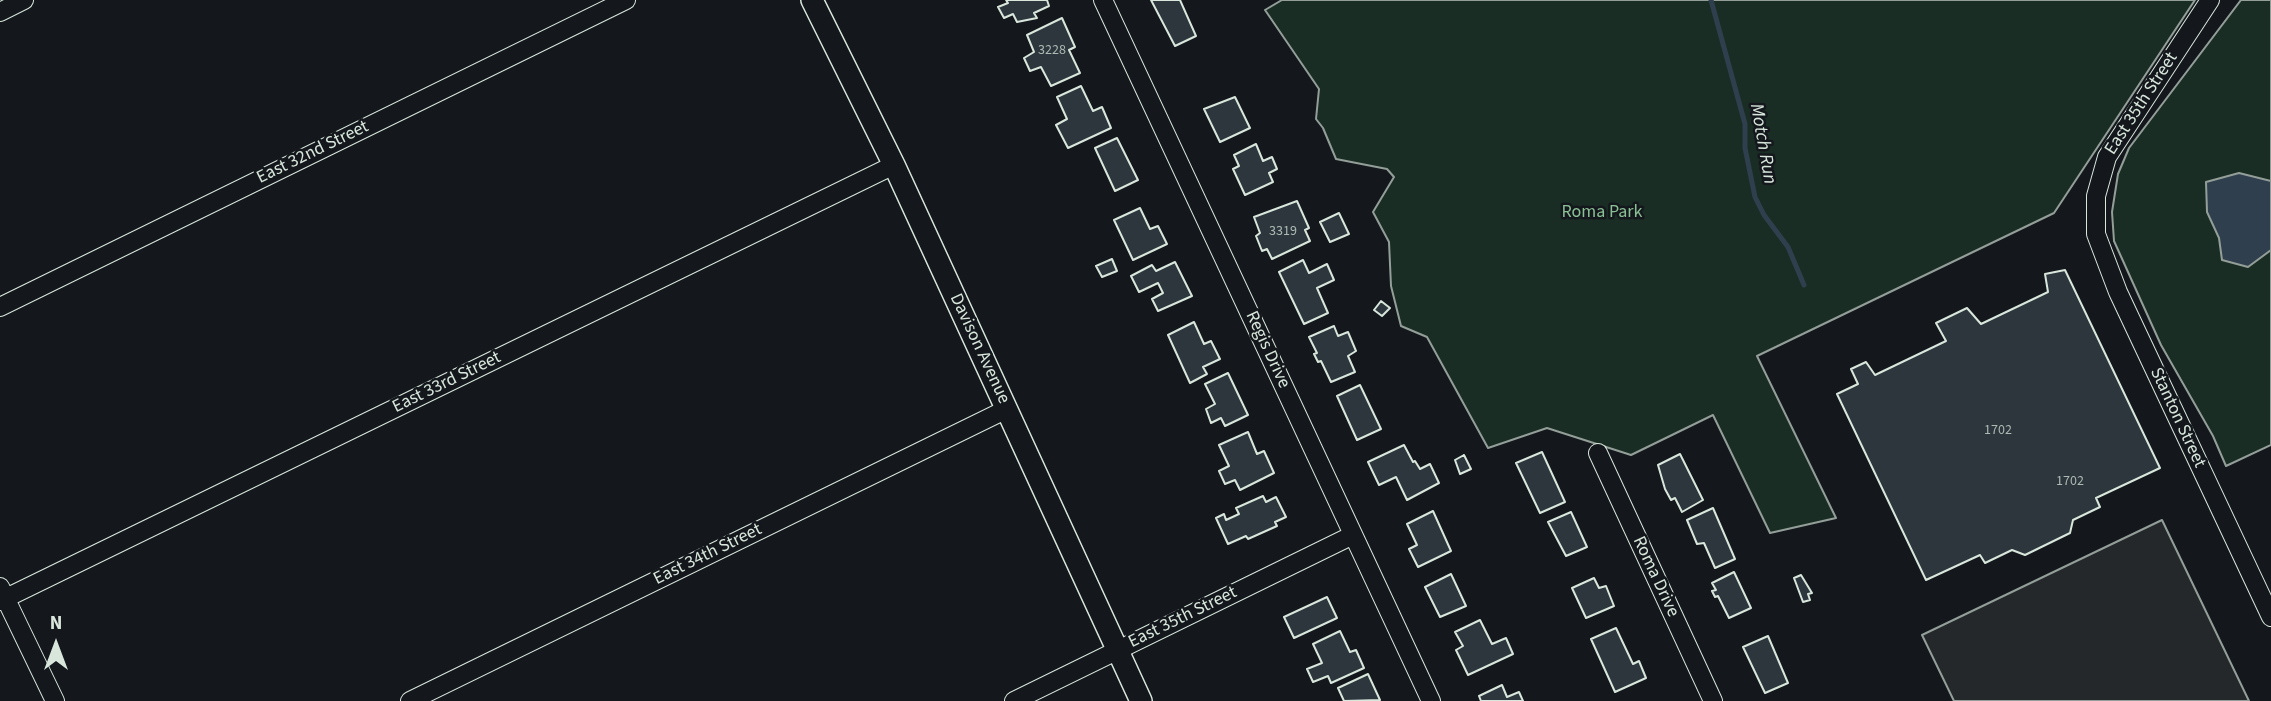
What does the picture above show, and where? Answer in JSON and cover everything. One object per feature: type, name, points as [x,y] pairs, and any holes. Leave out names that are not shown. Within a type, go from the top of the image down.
[{"type":"street","points":[[0,12],[24,0]]},
{"type":"street","name":"East 32nd Street","points":[[0,307],[626,0]]},
{"type":"street","name":"Davison Avenue","points":[[813,0],[894,165],[1142,701]]},
{"type":"street","name":"Regis Drive","points":[[1103,0],[1431,701]]},
{"type":"street","name":"East 35th Street","points":[[2095,216],[2100,175],[2116,140],[2210,0]]},
{"type":"street","name":"East 33rd Street","points":[[2,596],[894,165]]},
{"type":"street","name":"Stanton Street","points":[[2095,216],[2100,246],[2118,292],[2271,617]]},
{"type":"street","name":"East 34th Street","points":[[410,701],[1007,409]]},
{"type":"street","name":"Roma Drive","points":[[1598,453],[1713,701]]},
{"type":"street","name":"East 35th Street","points":[[1014,701],[1353,535]]},
{"type":"street","points":[[2,596],[55,701]]},
{"type":"green space","name":"Roma Park","points":[[1282,0],[2195,0],[2054,213],[1757,356],[1836,518],[1770,533],[1713,415],[1631,455],[1547,428],[1488,448],[1427,337],[1401,326],[1391,286],[1389,242],[1373,212],[1394,177],[1387,169],[1336,159],[1323,128],[1316,119],[1319,89],[1265,10]]},
{"type":"green space","points":[[2241,0],[2271,0],[2271,445],[2226,466],[2213,436],[2161,345],[2114,241],[2112,212],[2118,174],[2129,148]]},
{"type":"shaded area","points":[[2162,520],[2249,701],[1954,701],[1922,635]]},
{"type":"water","points":[[2239,173],[2271,181],[2271,250],[2248,267],[2222,260],[2219,238],[2207,212],[2206,182]]},
{"type":"building","points":[[1006,0],[1047,0],[1049,6],[1034,13],[1037,18],[1017,22],[1013,14],[1004,18],[998,7],[1008,3]]},
{"type":"building","points":[[1151,0],[1180,0],[1196,36],[1175,46]]},
{"type":"building","points":[[1062,18],[1075,47],[1069,50],[1080,73],[1051,86],[1041,67],[1030,71],[1024,58],[1034,52],[1027,35]]},
{"type":"building","points":[[1081,86],[1093,111],[1102,107],[1111,128],[1068,148],[1056,125],[1067,119],[1057,97]]},
{"type":"building","points":[[1235,97],[1250,128],[1220,142],[1204,109]]},
{"type":"building","points":[[1117,138],[1138,180],[1115,191],[1095,148]]},
{"type":"building","points":[[1256,144],[1263,161],[1272,157],[1277,169],[1269,173],[1273,182],[1245,195],[1233,169],[1239,166],[1234,155]]},
{"type":"building","points":[[1297,201],[1309,228],[1305,230],[1310,241],[1272,259],[1267,249],[1262,251],[1256,236],[1260,233],[1254,217]]},
{"type":"building","points":[[1140,208],[1150,229],[1158,226],[1167,244],[1133,260],[1114,220]]},
{"type":"building","points":[[1339,213],[1349,234],[1330,242],[1320,222]]},
{"type":"building","points":[[1112,259],[1117,271],[1102,277],[1096,266]]},
{"type":"building","points":[[1303,260],[1309,273],[1327,264],[1334,280],[1317,288],[1328,313],[1304,324],[1279,272]]},
{"type":"building","points":[[1175,262],[1192,296],[1158,311],[1152,299],[1163,293],[1158,283],[1139,292],[1131,276],[1152,265],[1156,271]]},
{"type":"building","points":[[2065,270],[2160,468],[2096,498],[2100,507],[2073,520],[2070,533],[2025,555],[2012,550],[1985,563],[1980,555],[1926,580],[1837,394],[1858,384],[1851,369],[1866,362],[1875,375],[1946,341],[1936,323],[1967,308],[1981,324],[2048,292],[2045,274]]},
{"type":"building","points":[[1381,301],[1390,308],[1382,316],[1374,310]]},
{"type":"building","points":[[1194,322],[1204,344],[1211,341],[1220,359],[1203,367],[1207,374],[1190,383],[1168,335]]},
{"type":"building","points":[[1334,326],[1338,336],[1348,332],[1356,351],[1348,356],[1355,372],[1331,382],[1321,361],[1318,362],[1314,354],[1317,353],[1309,337]]},
{"type":"building","points":[[1228,373],[1248,415],[1225,426],[1221,418],[1211,423],[1206,409],[1215,404],[1205,384]]},
{"type":"building","points":[[1360,385],[1381,429],[1357,440],[1337,396]]},
{"type":"building","points":[[1248,432],[1257,454],[1264,451],[1274,473],[1240,490],[1235,480],[1225,484],[1219,471],[1229,466],[1219,445]]},
{"type":"building","points":[[1404,445],[1420,469],[1430,464],[1439,483],[1407,500],[1396,477],[1379,485],[1368,462]]},
{"type":"building","points":[[1542,452],[1565,502],[1540,513],[1516,463]]},
{"type":"building","points":[[1680,454],[1703,500],[1682,512],[1675,498],[1671,500],[1665,489],[1658,465]]},
{"type":"building","points":[[1464,455],[1471,469],[1460,474],[1455,460]]},
{"type":"building","points":[[1263,496],[1266,502],[1276,497],[1286,517],[1275,522],[1277,526],[1248,539],[1246,536],[1228,544],[1216,518],[1224,514],[1226,520],[1239,514],[1236,508]]},
{"type":"building","points":[[1713,508],[1735,559],[1715,568],[1704,543],[1697,544],[1687,520]]},
{"type":"building","points":[[1433,511],[1451,551],[1418,567],[1409,549],[1417,545],[1407,524]]},
{"type":"building","points":[[1571,512],[1587,547],[1566,556],[1548,522]]},
{"type":"building","points":[[1734,572],[1751,608],[1729,618],[1718,596],[1715,597],[1712,591],[1716,590],[1712,583]]},
{"type":"building","points":[[1451,574],[1466,606],[1440,617],[1425,587]]},
{"type":"building","points":[[1801,575],[1812,593],[1808,594],[1810,600],[1803,602],[1794,578]]},
{"type":"building","points":[[1594,578],[1599,588],[1606,586],[1614,606],[1586,618],[1572,588]]},
{"type":"building","points":[[1327,597],[1337,618],[1294,638],[1284,617]]},
{"type":"building","points":[[1480,620],[1492,644],[1506,638],[1513,654],[1468,675],[1456,650],[1463,646],[1455,632]]},
{"type":"building","points":[[1616,628],[1633,664],[1639,661],[1646,678],[1615,692],[1591,639]]},
{"type":"building","points":[[1340,631],[1350,652],[1356,650],[1364,668],[1331,683],[1328,676],[1313,682],[1307,669],[1322,663],[1313,644]]},
{"type":"building","points":[[1768,636],[1788,683],[1765,693],[1743,647]]},
{"type":"building","points":[[1368,674],[1380,700],[1344,701],[1338,688]]},
{"type":"building","points":[[1502,685],[1507,697],[1519,692],[1523,701],[1481,701],[1479,696]]},
{"type":"waterway","name":"Motch Run","points":[[1711,0],[1745,124],[1745,148],[1755,197],[1764,215],[1788,247],[1804,285]]}]
